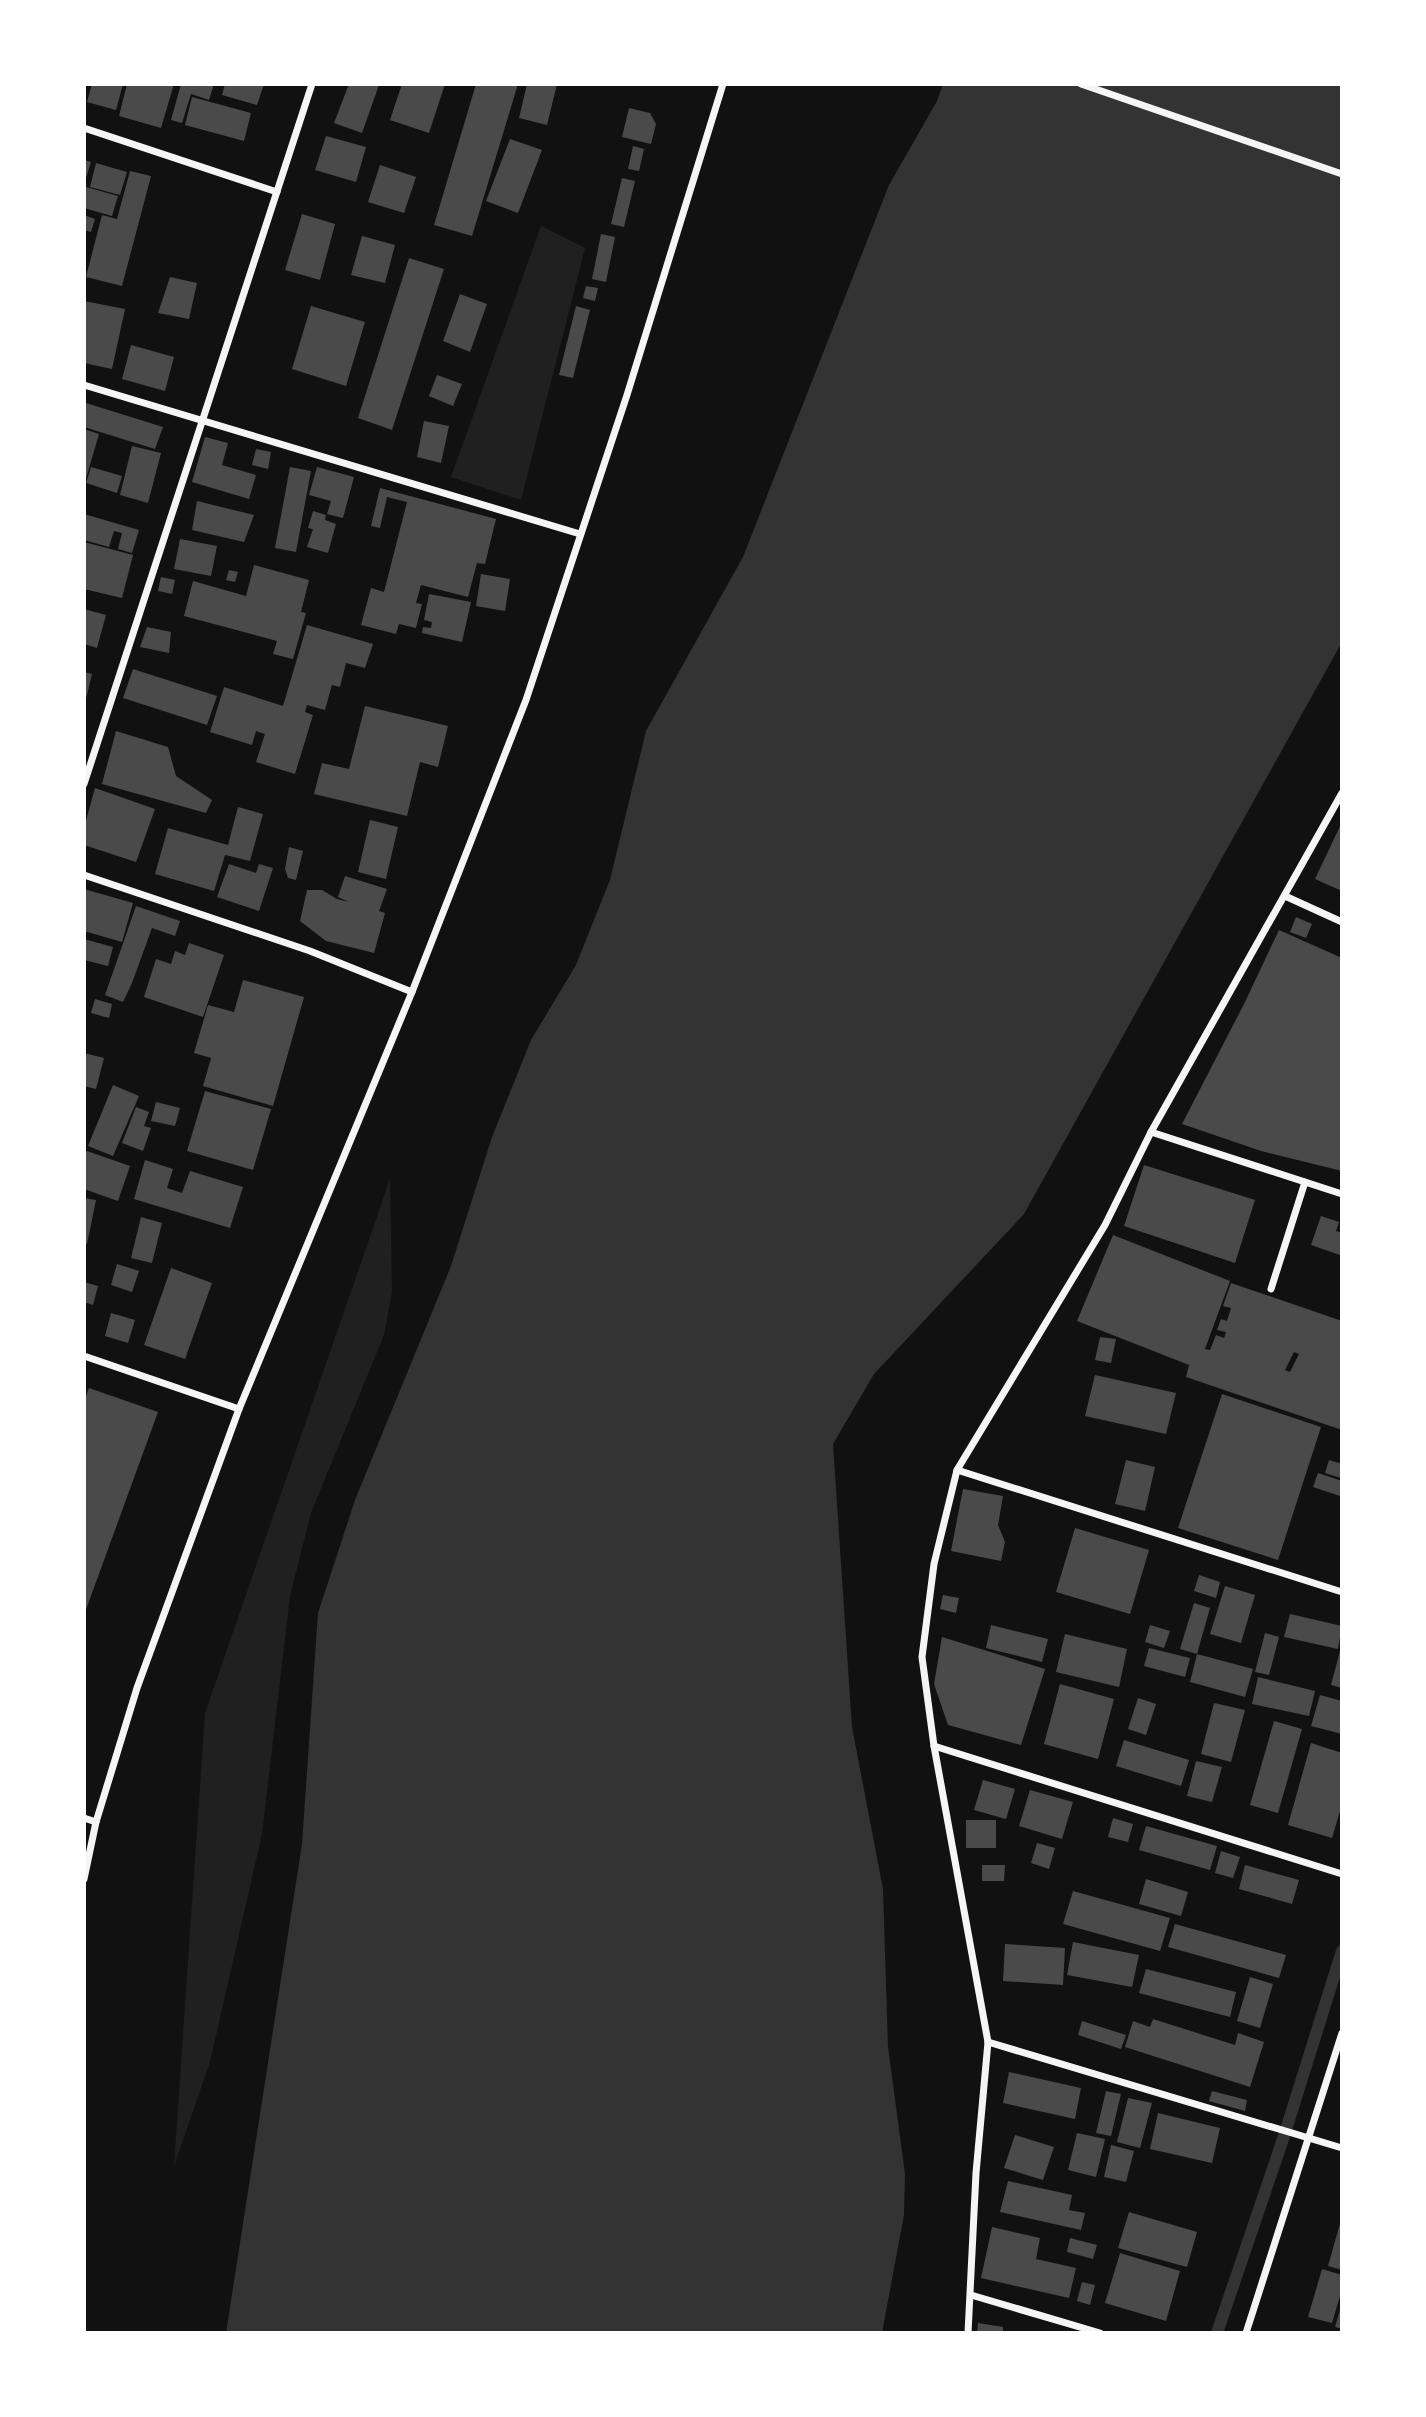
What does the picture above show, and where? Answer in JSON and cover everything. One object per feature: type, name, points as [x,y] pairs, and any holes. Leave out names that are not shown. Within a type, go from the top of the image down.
[{"type":"street","points":[[84,784],[312,84]]},
{"type":"street","points":[[1081,84],[1342,174]]},
{"type":"street","points":[[84,1879],[96,1822],[137,1688],[239,1409],[412,992],[526,700],[627,395],[720,85]]},
{"type":"street","points":[[84,128],[277,191]]},
{"type":"street","points":[[84,385],[580,534]]},
{"type":"street","points":[[968,2333],[976,2173],[988,2042],[934,1746],[922,1657],[933,1564],[957,1470],[1105,1225],[1151,1132],[1342,793]]},
{"type":"street","points":[[84,875],[310,951],[412,992]]},
{"type":"street","points":[[1285,896],[1342,922]]},
{"type":"street","points":[[1151,1132],[1342,1194]]},
{"type":"street","points":[[1271,1289],[1305,1182]]},
{"type":"street","points":[[84,1356],[239,1409]]},
{"type":"street","points":[[957,1470],[1342,1592]]},
{"type":"street","points":[[934,1746],[1342,1874]]},
{"type":"street","points":[[84,1818],[96,1822]]},
{"type":"street","points":[[1246,2333],[1342,2033]]},
{"type":"street","points":[[988,2042],[1342,2148]]},
{"type":"street","points":[[971,2295],[1100,2333]]},
{"type":"shaded area","points":[[943,84],[1342,84],[1342,642],[1024,1214],[874,1374],[833,1444],[852,1727],[883,1889],[888,2047],[905,2174],[904,2215],[882,2333],[226,2333],[302,1844],[318,1613],[355,1500],[451,1266],[492,1137],[531,1040],[576,965],[610,880],[646,731],[743,557],[889,185],[937,101]]},
{"type":"shaded area","points":[[541,226],[585,248],[521,500],[451,477]]},
{"type":"shaded area","points":[[390,1179],[392,1292],[384,1335],[311,1513],[290,1596],[262,1834],[210,2062],[174,2166],[205,1713]]},
{"type":"building","points":[[92,84],[123,84],[116,110],[87,102]]},
{"type":"building","points":[[127,84],[174,84],[161,128],[119,116]]},
{"type":"building","points":[[181,84],[214,84],[209,100],[191,94],[182,123],[171,120]]},
{"type":"building","points":[[225,84],[264,84],[257,105],[222,95]]},
{"type":"building","points":[[349,84],[379,85],[362,133],[334,123]]},
{"type":"building","points":[[402,84],[445,84],[429,133],[390,120]]},
{"type":"building","points":[[476,84],[518,84],[472,236],[434,225]]},
{"type":"building","points":[[527,84],[557,84],[547,125],[519,118]]},
{"type":"building","points":[[192,97],[251,113],[244,141],[185,125]]},
{"type":"building","points":[[629,108],[650,113],[656,124],[651,144],[622,137]]},
{"type":"building","points":[[326,136],[366,147],[356,182],[315,170]]},
{"type":"building","points":[[510,139],[542,150],[518,213],[486,201]]},
{"type":"building","points":[[633,146],[644,149],[639,171],[628,169]]},
{"type":"building","points":[[84,160],[91,162],[86,178],[84,178]]},
{"type":"building","points":[[96,163],[127,172],[120,195],[90,187]]},
{"type":"building","points":[[380,165],[416,177],[404,213],[368,202]]},
{"type":"building","points":[[130,171],[151,176],[122,286],[86,277],[102,215],[117,219]]},
{"type":"building","points":[[622,178],[635,181],[624,227],[611,224]]},
{"type":"building","points":[[86,187],[118,196],[112,216],[84,208]]},
{"type":"building","points":[[302,214],[335,224],[320,280],[285,270]]},
{"type":"building","points":[[84,215],[95,219],[91,232],[84,230]]},
{"type":"building","points":[[601,234],[615,237],[606,282],[592,279]]},
{"type":"building","points":[[362,236],[395,245],[385,283],[351,275]]},
{"type":"building","points":[[409,258],[444,269],[392,430],[358,418]]},
{"type":"building","points":[[170,277],[197,283],[189,319],[158,313]]},
{"type":"building","points":[[586,286],[598,288],[595,301],[583,298]]},
{"type":"building","points":[[460,294],[487,304],[470,352],[443,341]]},
{"type":"building","points":[[84,301],[125,309],[112,369],[84,363]]},
{"type":"building","points":[[311,306],[365,322],[346,386],[292,369]]},
{"type":"building","points":[[576,306],[590,310],[573,378],[559,375]]},
{"type":"building","points":[[131,345],[174,357],[165,391],[122,379]]},
{"type":"building","points":[[437,375],[462,384],[453,406],[429,396]]},
{"type":"building","points":[[86,403],[163,427],[155,449],[84,427]]},
{"type":"building","points":[[424,421],[449,426],[441,463],[417,457]]},
{"type":"building","points":[[84,429],[99,434],[85,482],[84,482]]},
{"type":"building","points":[[205,437],[228,443],[222,465],[256,475],[249,499],[192,482]]},
{"type":"building","points":[[132,446],[161,453],[148,503],[120,495]]},
{"type":"building","points":[[256,449],[271,452],[268,469],[252,465]]},
{"type":"building","points":[[91,467],[122,476],[117,493],[86,483]]},
{"type":"building","points":[[290,467],[311,471],[296,552],[275,548]]},
{"type":"building","points":[[317,467],[354,477],[343,518],[327,514],[331,501],[309,495]]},
{"type":"building","points":[[380,488],[496,519],[485,564],[477,563],[468,597],[421,585],[416,603],[422,604],[416,628],[399,624],[396,634],[361,625],[371,588],[384,592],[407,502],[387,497],[380,528],[371,526]]},
{"type":"building","points":[[197,501],[254,515],[244,542],[192,530]]},
{"type":"building","points":[[313,511],[326,515],[325,520],[336,524],[328,553],[307,547],[313,529],[308,528]]},
{"type":"building","points":[[84,514],[139,530],[132,553],[118,549],[122,533],[114,531],[109,547],[84,540]]},
{"type":"building","points":[[180,539],[217,546],[211,576],[174,569]]},
{"type":"building","points":[[84,542],[133,555],[122,598],[84,589]]},
{"type":"building","points":[[254,565],[309,580],[301,612],[306,613],[293,659],[273,654],[277,641],[184,616],[193,581],[246,596]]},
{"type":"building","points":[[229,570],[238,572],[235,582],[226,580]]},
{"type":"building","points":[[481,574],[510,579],[505,611],[476,606]]},
{"type":"building","points":[[161,577],[175,580],[172,594],[158,591]]},
{"type":"building","points":[[429,594],[471,602],[462,642],[422,633],[423,627],[431,628],[432,622],[424,620]]},
{"type":"building","points":[[84,609],[106,615],[97,648],[84,644]]},
{"type":"building","points":[[307,625],[373,644],[365,668],[346,663],[340,687],[332,685],[325,710],[307,705],[305,712],[313,715],[295,774],[256,762],[265,734],[256,731],[252,745],[210,732],[224,687],[283,706]]},
{"type":"building","points":[[147,627],[171,632],[169,653],[140,647]]},
{"type":"building","points":[[133,669],[217,696],[207,725],[123,698]]},
{"type":"building","points":[[84,672],[92,674],[85,703],[84,703]]},
{"type":"building","points":[[365,706],[448,726],[438,767],[420,762],[407,816],[314,794],[322,763],[349,769]]},
{"type":"building","points":[[116,731],[168,747],[176,776],[212,800],[206,813],[102,784]]},
{"type":"building","points":[[95,788],[155,809],[136,862],[84,845],[84,828]]},
{"type":"building","points":[[238,807],[263,814],[250,861],[225,855],[214,891],[155,874],[168,828],[228,845]]},
{"type":"building","points":[[370,820],[398,827],[386,879],[358,872]]},
{"type":"building","points":[[1342,822],[1342,891],[1315,879]]},
{"type":"building","points":[[289,847],[303,851],[296,880],[288,878],[285,869]]},
{"type":"building","points":[[229,864],[256,873],[259,864],[273,868],[259,911],[217,897]]},
{"type":"building","points":[[345,876],[387,889],[379,911],[385,913],[374,953],[326,941],[300,921],[307,890],[322,890],[337,899],[349,902],[338,897]]},
{"type":"building","points":[[84,889],[133,903],[122,942],[84,931]]},
{"type":"building","points":[[136,906],[180,921],[175,936],[152,928],[123,1002],[105,995]]},
{"type":"building","points":[[1296,917],[1312,924],[1306,938],[1290,932]]},
{"type":"building","points":[[1279,930],[1342,958],[1342,1171],[1261,1151],[1182,1124]]},
{"type":"building","points":[[84,939],[113,947],[108,966],[84,960]]},
{"type":"building","points":[[189,943],[224,955],[203,1017],[144,997],[156,959],[171,964],[175,951],[185,955]]},
{"type":"building","points":[[243,980],[304,997],[273,1106],[203,1086],[211,1058],[194,1053],[208,1005],[234,1012]]},
{"type":"building","points":[[95,999],[112,1004],[109,1018],[91,1013]]},
{"type":"building","points":[[84,1053],[104,1058],[96,1089],[84,1086]]},
{"type":"building","points":[[113,1085],[139,1096],[113,1156],[88,1146]]},
{"type":"building","points":[[205,1091],[271,1109],[253,1170],[187,1151]]},
{"type":"building","points":[[156,1102],[180,1108],[175,1126],[151,1121]]},
{"type":"building","points":[[136,1107],[149,1112],[144,1126],[151,1128],[143,1151],[122,1143]]},
{"type":"building","points":[[84,1150],[130,1166],[118,1201],[84,1189]]},
{"type":"building","points":[[145,1160],[173,1169],[167,1188],[182,1193],[190,1171],[243,1187],[230,1228],[134,1199]]},
{"type":"building","points":[[1144,1165],[1255,1200],[1235,1263],[1124,1226]]},
{"type":"building","points":[[84,1198],[96,1200],[87,1244],[84,1243]]},
{"type":"building","points":[[1321,1216],[1339,1222],[1336,1231],[1342,1233],[1340,1255],[1311,1245]]},
{"type":"building","points":[[141,1217],[162,1223],[152,1263],[131,1258]]},
{"type":"building","points":[[1113,1235],[1230,1281],[1205,1349],[1210,1350],[1216,1335],[1224,1338],[1226,1332],[1217,1330],[1221,1319],[1227,1321],[1231,1308],[1223,1306],[1231,1283],[1342,1321],[1342,1430],[1186,1377],[1189,1365],[1077,1321]],"holes":[[[1294,1352],[1299,1354],[1290,1372],[1285,1370]]]},
{"type":"building","points":[[117,1264],[139,1271],[132,1292],[111,1285]]},
{"type":"building","points":[[171,1268],[212,1283],[185,1359],[144,1345]]},
{"type":"building","points":[[84,1282],[98,1286],[93,1305],[84,1302]]},
{"type":"building","points":[[111,1313],[135,1320],[128,1343],[105,1336]]},
{"type":"building","points":[[1100,1337],[1116,1339],[1111,1363],[1095,1360]]},
{"type":"building","points":[[1095,1375],[1176,1393],[1166,1434],[1085,1416]]},
{"type":"building","points":[[89,1388],[158,1412],[84,1615],[84,1401]]},
{"type":"building","points":[[1222,1394],[1321,1427],[1278,1560],[1178,1528]]},
{"type":"building","points":[[1126,1460],[1155,1467],[1145,1511],[1115,1504]]},
{"type":"building","points":[[1329,1460],[1342,1464],[1341,1478],[1325,1473]]},
{"type":"building","points":[[1318,1473],[1342,1481],[1340,1496],[1313,1487]]},
{"type":"building","points":[[963,1489],[1003,1496],[998,1525],[1005,1542],[1001,1561],[951,1551]]},
{"type":"building","points":[[1075,1528],[1149,1550],[1130,1614],[1056,1592]]},
{"type":"building","points":[[1199,1575],[1220,1582],[1216,1598],[1194,1591]]},
{"type":"building","points":[[1225,1586],[1255,1595],[1241,1643],[1210,1634]]},
{"type":"building","points":[[943,1595],[959,1598],[956,1613],[940,1609]]},
{"type":"building","points":[[1194,1603],[1210,1608],[1197,1654],[1180,1649]]},
{"type":"building","points":[[1290,1614],[1342,1626],[1338,1649],[1284,1637]]},
{"type":"building","points":[[991,1625],[1048,1639],[1042,1662],[986,1648]]},
{"type":"building","points":[[1150,1625],[1170,1631],[1164,1648],[1145,1642]]},
{"type":"building","points":[[1265,1633],[1279,1637],[1269,1675],[1255,1672]]},
{"type":"building","points":[[1065,1634],[1127,1649],[1119,1687],[1056,1672]]},
{"type":"building","points":[[942,1637],[1045,1669],[1021,1745],[948,1725],[934,1684]]},
{"type":"building","points":[[1342,1647],[1342,1688],[1331,1685]]},
{"type":"building","points":[[1149,1648],[1190,1658],[1185,1677],[1144,1666]]},
{"type":"building","points":[[1197,1654],[1253,1669],[1245,1697],[1190,1682]]},
{"type":"building","points":[[1258,1677],[1315,1691],[1309,1716],[1252,1704]]},
{"type":"building","points":[[1060,1684],[1114,1699],[1098,1759],[1044,1744]]},
{"type":"building","points":[[1320,1695],[1342,1701],[1342,1734],[1311,1726]]},
{"type":"building","points":[[1138,1698],[1156,1704],[1146,1735],[1128,1729]]},
{"type":"building","points":[[1214,1703],[1245,1710],[1231,1762],[1201,1754]]},
{"type":"building","points":[[1274,1721],[1302,1729],[1278,1813],[1250,1805]]},
{"type":"building","points":[[1124,1740],[1189,1760],[1181,1786],[1116,1766]]},
{"type":"building","points":[[1311,1743],[1342,1753],[1342,1804],[1332,1838],[1288,1825]]},
{"type":"building","points":[[1196,1761],[1222,1767],[1212,1802],[1187,1796]]},
{"type":"building","points":[[983,1780],[1015,1789],[1006,1819],[974,1810]]},
{"type":"building","points":[[1030,1790],[1073,1802],[1062,1839],[1019,1826]]},
{"type":"building","points":[[1113,1818],[1133,1824],[1128,1842],[1108,1837]]},
{"type":"building","points":[[966,1820],[996,1820],[996,1848],[966,1848]]},
{"type":"building","points":[[1146,1826],[1217,1846],[1210,1870],[1139,1850]]},
{"type":"building","points":[[1037,1843],[1055,1848],[1049,1869],[1031,1863]]},
{"type":"building","points":[[1221,1851],[1240,1857],[1233,1878],[1215,1873]]},
{"type":"building","points":[[982,1865],[1005,1865],[1004,1881],[982,1881]]},
{"type":"building","points":[[1245,1865],[1299,1880],[1292,1904],[1239,1889]]},
{"type":"building","points":[[1146,1879],[1188,1892],[1181,1916],[1139,1904]]},
{"type":"building","points":[[1073,1891],[1170,1918],[1160,1951],[1063,1924]]},
{"type":"building","points":[[1175,1924],[1286,1955],[1279,1978],[1168,1947]]},
{"type":"building","points":[[1073,1942],[1139,1955],[1132,1987],[1067,1975]]},
{"type":"building","points":[[1005,1944],[1065,1948],[1063,1985],[1003,1981]]},
{"type":"building","points":[[1146,1969],[1236,1992],[1230,2017],[1139,1993]]},
{"type":"building","points":[[1250,1977],[1273,1984],[1260,2028],[1237,2021]]},
{"type":"building","points":[[1153,2019],[1235,2045],[1238,2033],[1264,2042],[1250,2087],[1125,2047],[1133,2021],[1150,2027]]},
{"type":"building","points":[[1082,2021],[1126,2035],[1121,2049],[1078,2035]]},
{"type":"building","points":[[1009,2072],[1081,2088],[1075,2119],[1003,2103]]},
{"type":"building","points":[[1106,2091],[1121,2094],[1111,2136],[1096,2133]]},
{"type":"building","points":[[1212,2091],[1247,2100],[1245,2111],[1209,2101]]},
{"type":"building","points":[[1128,2098],[1152,2103],[1140,2148],[1117,2142]]},
{"type":"building","points":[[1158,2113],[1220,2128],[1212,2163],[1150,2149]]},
{"type":"building","points":[[1077,2133],[1105,2139],[1096,2177],[1068,2170]]},
{"type":"building","points":[[1015,2135],[1054,2147],[1043,2180],[1004,2168]]},
{"type":"building","points":[[1111,2145],[1134,2151],[1126,2182],[1104,2177]]},
{"type":"building","points":[[1008,2181],[1072,2195],[1069,2210],[1085,2213],[1081,2230],[1000,2212]]},
{"type":"building","points":[[1129,2212],[1197,2232],[1187,2267],[1118,2248]]},
{"type":"building","points":[[1342,2220],[1342,2270],[1328,2266]]},
{"type":"building","points":[[992,2227],[1040,2238],[1036,2259],[1076,2268],[1069,2298],[981,2278]]},
{"type":"building","points":[[1070,2238],[1097,2245],[1093,2259],[1067,2252]]},
{"type":"building","points":[[1120,2253],[1180,2271],[1166,2321],[1105,2303]]},
{"type":"building","points":[[1322,2269],[1342,2275],[1342,2289],[1332,2323],[1308,2317]]},
{"type":"building","points":[[1082,2282],[1095,2285],[1090,2305],[1077,2301]]},
{"type":"building","points":[[1342,2307],[1342,2329],[1335,2327]]},
{"type":"building","points":[[978,2323],[1003,2327],[1003,2333],[977,2333]]},
{"type":"waterway","points":[[1217,2333],[1284,2136],[1342,1951]]}]
